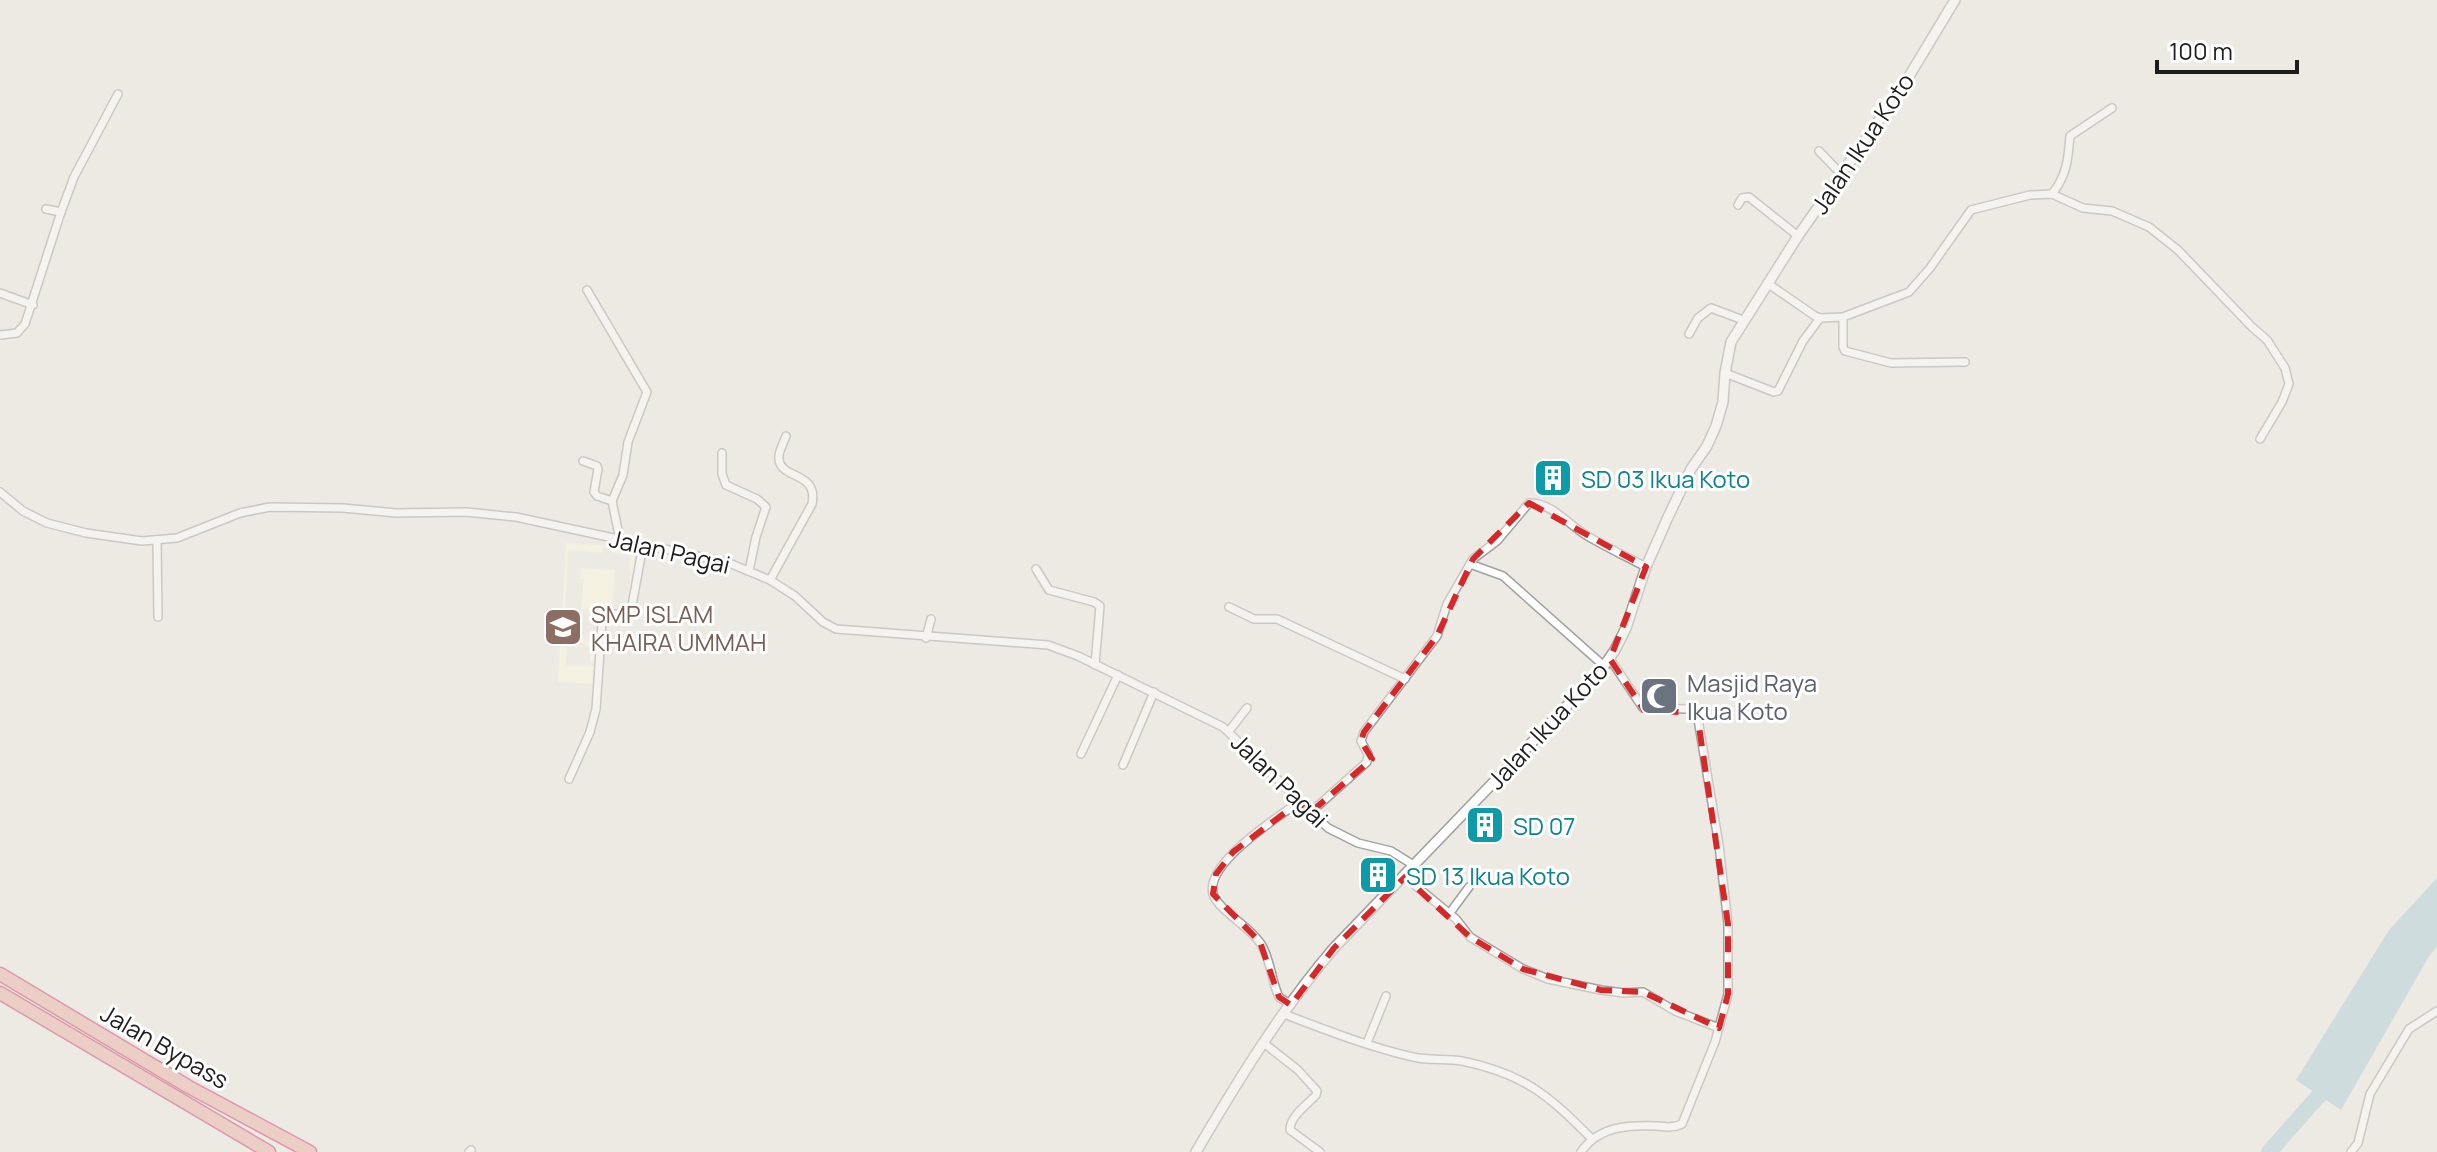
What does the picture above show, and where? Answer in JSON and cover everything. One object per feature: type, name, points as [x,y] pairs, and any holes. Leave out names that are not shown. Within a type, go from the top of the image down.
[{"type":"highway","name":"Jalan Bypass","points":[[0,974],[189,1087],[310,1152]]},
{"type":"highway","points":[[0,993],[269,1152]]},
{"type":"street","name":"Jalan Ikua Koto","points":[[1196,1152],[1224,1104],[1310,976],[1607,662],[1626,628],[1646,567],[1691,469],[1716,426],[1723,402],[1731,342],[1798,236],[1905,83],[1955,0]]},
{"type":"street","points":[[0,335],[12,335],[21,330],[33,305],[74,177],[118,94]]},
{"type":"street","points":[[2052,194],[2065,174],[2070,136],[2112,108]]},
{"type":"street","points":[[1819,151],[1842,175]]},
{"type":"street","points":[[1767,283],[1820,318],[1843,317],[1904,295],[1917,286],[1971,210],[2030,195],[2052,194],[2083,208],[2112,211],[2149,227],[2178,250],[2267,340],[2285,368],[2289,384],[2260,439]]},
{"type":"street","points":[[1738,205],[1742,198],[1749,197],[1798,236]]},
{"type":"street","points":[[46,209],[61,212]]},
{"type":"street","points":[[587,290],[647,392],[628,442],[623,475],[612,501],[620,540]]},
{"type":"street","points":[[0,293],[33,305]]},
{"type":"street","points":[[1689,334],[1704,312],[1711,308],[1743,320]]},
{"type":"street","points":[[1843,317],[1845,351],[1891,363],[1965,362]]},
{"type":"street","points":[[1725,373],[1778,391],[1803,341],[1820,318]]},
{"type":"street","points":[[770,580],[813,497],[807,480],[787,472],[780,463],[779,456],[786,436]]},
{"type":"street","points":[[722,453],[722,474],[726,485],[757,499],[766,507],[749,571]]},
{"type":"street","points":[[583,461],[597,466],[595,494],[612,501]]},
{"type":"street","name":"Jalan Pagai","points":[[0,492],[23,511],[47,523],[122,539],[157,541],[177,538],[248,510],[303,507],[396,513],[491,514],[716,559],[770,580],[836,629],[1048,645],[1154,692],[1229,731],[1328,828],[1358,843],[1391,851],[1415,866]]},
{"type":"street","points":[[1311,812],[1367,762],[1368,754],[1361,741],[1362,736],[1437,636],[1447,604],[1470,564],[1507,532],[1526,506],[1534,502],[1646,567]]},
{"type":"street","points":[[157,541],[158,617]]},
{"type":"street","points":[[569,779],[590,732],[596,709],[602,622],[608,615],[627,614],[632,609],[643,545]]},
{"type":"street","points":[[1470,564],[1503,576],[1607,662],[1643,708],[1692,709],[1697,713],[1719,845],[1728,924],[1728,994],[1719,1028],[1682,1124],[1675,1127],[1617,1129],[1591,1138],[1581,1152]]},
{"type":"street","points":[[1036,569],[1049,590],[1100,606],[1095,665]]},
{"type":"street","points":[[1229,607],[1254,619],[1277,619],[1405,679]]},
{"type":"street","points":[[926,638],[931,619]]},
{"type":"street","points":[[1081,754],[1118,675]]},
{"type":"street","points":[[1123,765],[1154,692]]},
{"type":"street","points":[[1229,731],[1247,708]]},
{"type":"street","points":[[1291,1005],[1279,997],[1260,942],[1217,902],[1213,884],[1216,874],[1233,852],[1299,802]]},
{"type":"street","points":[[1405,877],[1449,914],[1470,937],[1531,973],[1613,992],[1643,992],[1675,1011],[1719,1028]]},
{"type":"street","points":[[1449,914],[1469,887]]},
{"type":"street","points":[[1367,1043],[1386,996]]},
{"type":"street","points":[[2351,1152],[2358,1143],[2370,1094],[2404,1037],[2409,1029],[2437,1011]]},
{"type":"street","points":[[1284,1014],[1416,1058],[1455,1060],[1502,1071],[1526,1082],[1547,1097],[1591,1138]]},
{"type":"street","points":[[1265,1044],[1298,1070],[1317,1091],[1289,1127],[1320,1152]]},
{"type":"highlighted area","points":[[1529,503],[1646,567],[1610,659],[1644,710],[1697,713],[1728,924],[1728,994],[1719,1028],[1643,992],[1601,990],[1523,969],[1470,937],[1405,877],[1334,948],[1291,1005],[1279,997],[1260,942],[1213,894],[1216,874],[1233,852],[1299,802],[1311,812],[1372,759],[1361,741],[1364,732],[1437,636],[1473,559]]},
{"type":"shaded area","name":"SMP ISLAM KHAIRA UMMAH","points":[[566,543],[635,547],[631,613],[601,612],[597,684],[558,682]],"holes":[[[603,547],[613,548],[614,553],[630,555],[628,611],[612,610],[615,570],[581,568],[580,579],[584,579],[579,640],[564,640],[568,550],[602,553]],[[583,609],[600,610],[597,641],[580,639]],[[567,642],[585,643],[590,647],[590,661],[595,661],[595,666],[566,665]]]},
{"type":"water","points":[[2437,878],[2437,946],[2341,1110],[2296,1080],[2389,930]]},
{"type":"waterway","points":[[2269,1152],[2322,1092],[2329,1079]]},
{"type":"place","name":"SD 03 Ikua Koto","points":[[1553,478]]},
{"type":"place","name":"SMP ISLAM KHAIRA UMMAH","points":[[563,627]]},
{"type":"place","name":"Masjid Raya Ikua Koto","points":[[1659,696]]},
{"type":"place","name":"SD 07","points":[[1485,825]]},
{"type":"place","name":"SD 13 Ikua Koto","points":[[1378,875]]}]
